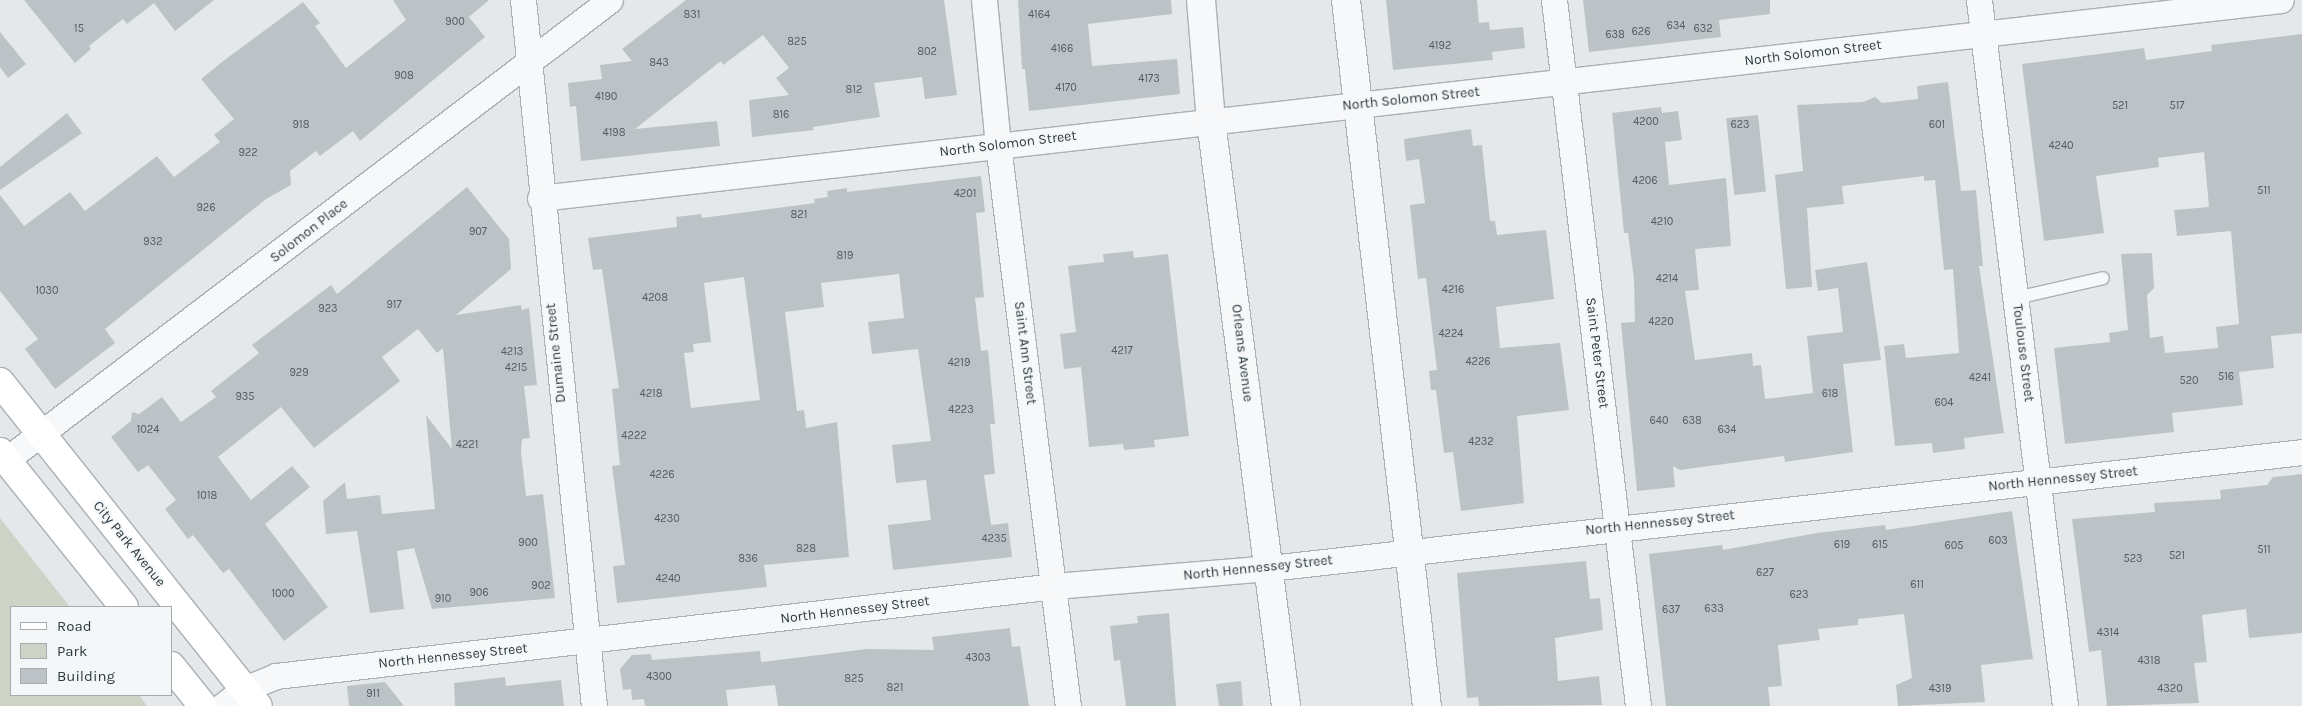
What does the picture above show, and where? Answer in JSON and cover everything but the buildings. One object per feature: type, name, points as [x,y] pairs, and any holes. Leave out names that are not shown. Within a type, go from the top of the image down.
[{"type":"main road","name":"City Park Avenue","points":[[0,382],[251,697]]},
{"type":"main road","points":[[3,456],[123,606]]},
{"type":"main road","points":[[172,667],[203,706]]},
{"type":"street","name":"Dumaine Street","points":[[523,0],[530,62],[540,198],[585,641],[594,706]]},
{"type":"street","name":"Solomon Place","points":[[3,456],[42,436],[610,0]]},
{"type":"street","name":"Saint Ann Street","points":[[984,0],[998,145],[1055,586],[1068,706]]},
{"type":"street","name":"Orleans Avenue","points":[[1201,0],[1211,121],[1270,568],[1286,706]]},
{"type":"street","points":[[1346,0],[1427,706]]},
{"type":"street","name":"Saint Peter Street","points":[[1554,0],[1619,528],[1638,706]]},
{"type":"street","name":"Toulouse Street","points":[[1980,0],[2040,482],[2065,706]]},
{"type":"street","name":"North Solomon Street","points":[[540,198],[2281,0]]},
{"type":"street","name":"North Hennessey Street","points":[[222,706],[251,697],[276,676],[1055,586],[1270,568],[2302,452]]},
{"type":"lane","points":[[2016,298],[2102,278]]},
{"type":"green space","points":[[0,518],[69,606],[10,606],[10,696],[140,696],[147,706],[0,706]]}]
